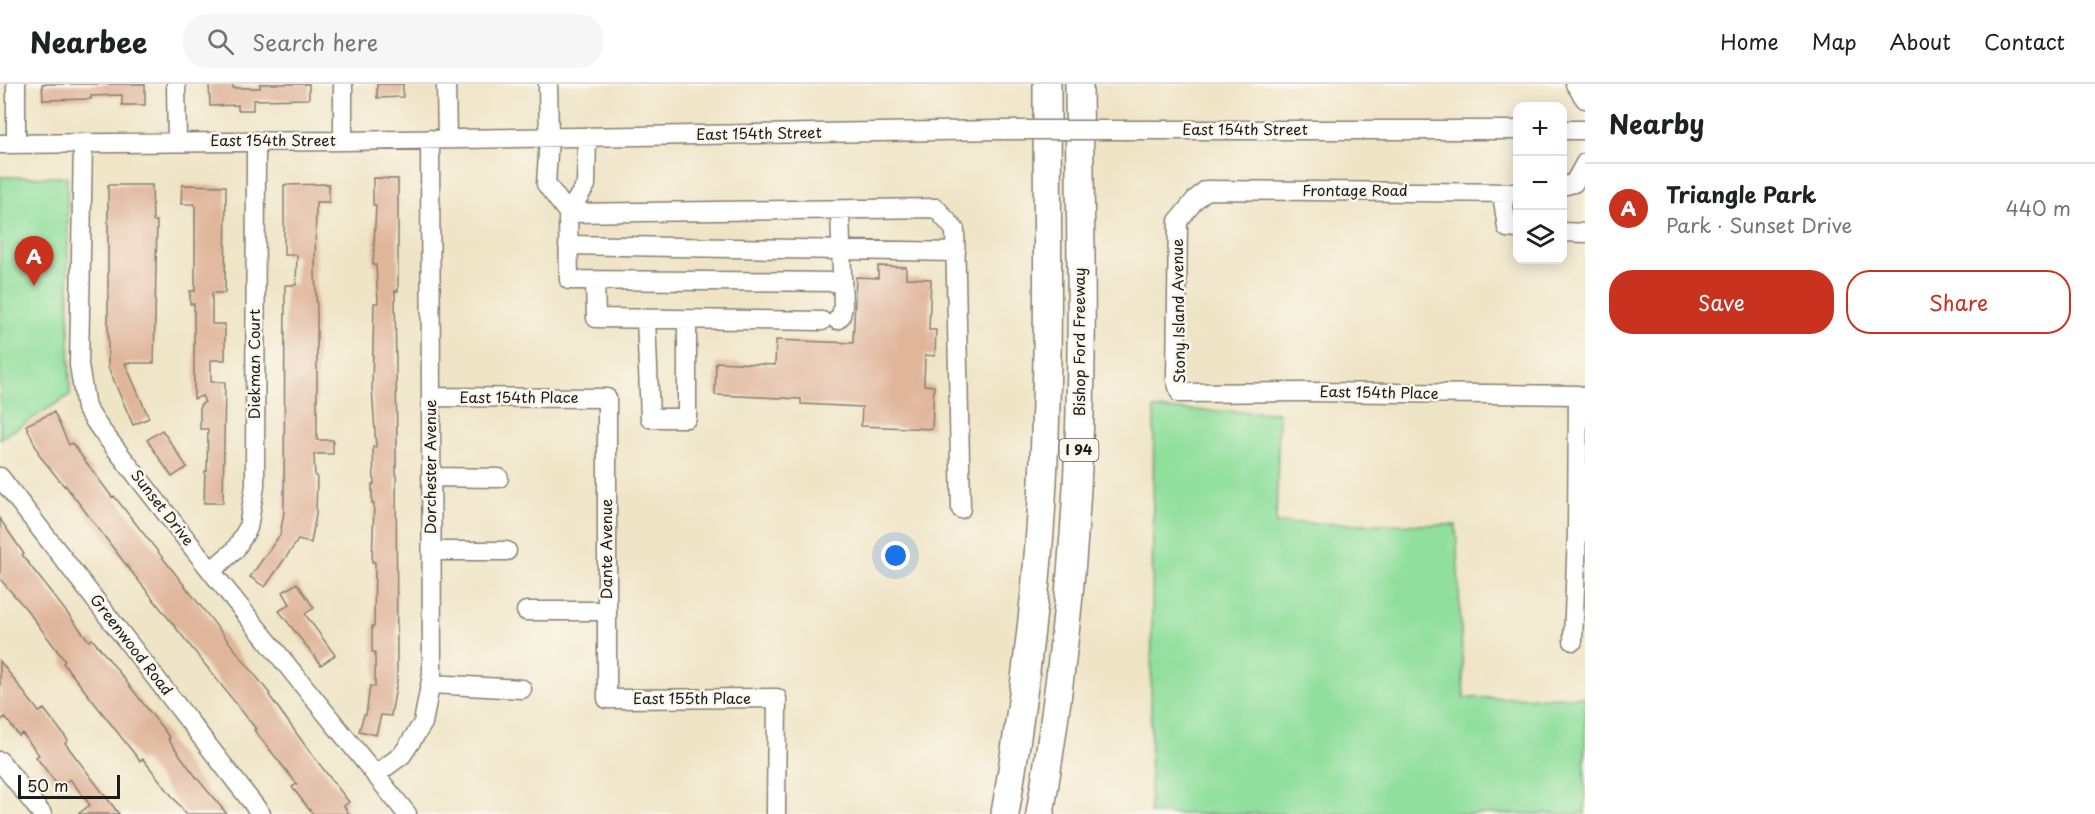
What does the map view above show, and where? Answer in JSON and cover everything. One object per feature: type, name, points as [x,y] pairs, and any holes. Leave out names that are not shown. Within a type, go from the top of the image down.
[{"type":"highway","name":"I 94","points":[[1005,814],[1030,638],[1044,464],[1047,363],[1047,84]]},
{"type":"highway","name":"Bishop Ford Freeway","points":[[1040,814],[1065,645],[1078,467],[1081,366],[1079,84]]},
{"type":"street","points":[[8,144],[16,84]]},
{"type":"street","points":[[176,84],[177,142]]},
{"type":"street","points":[[343,84],[343,141]]},
{"type":"street","name":"Dorchester Avenue","points":[[375,775],[402,755],[423,723],[431,684],[431,397],[439,139],[446,84]]},
{"type":"street","points":[[548,84],[549,138],[546,184],[568,213]]},
{"type":"street","points":[[1575,84],[1585,99]]},
{"type":"street","name":"East 154th Street","points":[[8,144],[999,130],[1513,130]]},
{"type":"street","points":[[1567,130],[1585,130]]},
{"type":"street","points":[[587,137],[586,184],[568,213],[569,280],[840,282]]},
{"type":"street","name":"Diekman Court","points":[[211,570],[235,550],[248,528],[255,486],[256,141]]},
{"type":"street","name":"Sunset Drive","points":[[83,143],[79,365],[86,408],[211,570],[407,814]]},
{"type":"street","points":[[1567,185],[1574,183],[1585,163]]},
{"type":"street","name":"Frontage Road","points":[[1195,200],[1206,190],[1510,193]]},
{"type":"street","points":[[1510,193],[1507,228],[1513,229]]},
{"type":"street","name":"Stony Island Avenue","points":[[1180,393],[1176,380],[1178,221],[1195,200]]},
{"type":"street","points":[[568,213],[936,208],[955,230],[961,509]]},
{"type":"street","points":[[595,281],[596,318],[829,320],[841,316],[843,306],[840,282],[840,211]]},
{"type":"street","points":[[1567,232],[1585,233]]},
{"type":"street","points":[[568,245],[956,252]]},
{"type":"street","points":[[646,319],[650,418],[687,418],[687,320]]},
{"type":"street","name":"East 154th Place","points":[[1180,393],[1578,395],[1573,641]]},
{"type":"street","name":"East 154th Place","points":[[431,397],[607,398]]},
{"type":"street","name":"Dante Avenue","points":[[607,398],[607,699]]},
{"type":"street","name":"Greenwood Road","points":[[0,477],[261,814]]},
{"type":"street","points":[[431,477],[499,478]]},
{"type":"street","points":[[432,551],[507,551]]},
{"type":"street","points":[[526,611],[607,611]]},
{"type":"street","points":[[431,684],[522,689]]},
{"type":"street","name":"East 155th Place","points":[[607,699],[777,698],[776,814]]},
{"type":"street","points":[[0,761],[42,814]]},
{"type":"green space","points":[[0,177],[67,177],[70,395],[0,439]]},
{"type":"green space","points":[[1154,409],[1279,413],[1276,523],[1456,525],[1464,698],[1585,697],[1585,814],[1150,814]]},
{"type":"building","points":[[42,84],[145,84],[145,105],[122,105],[122,95],[91,96],[91,99],[43,100]]},
{"type":"building","points":[[209,84],[233,84],[233,88],[260,88],[260,84],[309,84],[309,99],[253,100],[253,110],[238,110],[238,105],[210,106]]},
{"type":"building","points":[[377,84],[403,84],[403,97],[377,98]]},
{"type":"building","points":[[373,178],[398,179],[398,291],[395,291],[397,681],[391,716],[381,715],[376,735],[359,731],[364,715],[366,715],[370,686],[375,687],[375,652],[372,652],[375,562],[372,562],[374,504],[372,504],[372,484],[374,484],[373,447],[376,447],[372,387],[374,303],[378,303],[376,265],[373,265],[376,205],[373,205]]},
{"type":"building","points":[[329,184],[329,202],[316,202],[317,440],[333,440],[333,454],[314,454],[315,476],[317,476],[316,515],[311,543],[298,540],[265,587],[250,577],[280,535],[284,512],[285,285],[296,285],[297,255],[284,255],[284,185]]},
{"type":"building","points":[[108,185],[152,185],[153,221],[157,221],[154,363],[125,363],[149,418],[133,425],[108,367]]},
{"type":"building","points":[[182,185],[226,186],[225,293],[212,293],[212,324],[225,324],[225,360],[211,360],[211,382],[225,382],[223,503],[204,503],[208,429],[200,429],[200,405],[205,402],[202,396],[194,399],[194,304],[190,304],[190,291],[195,291],[195,204],[181,204]]},
{"type":"building","points":[[878,266],[906,267],[906,278],[931,279],[929,330],[936,330],[935,356],[925,355],[924,385],[934,386],[932,429],[861,426],[862,407],[801,404],[801,399],[715,395],[716,362],[775,365],[776,340],[853,343],[856,277],[878,278]]},
{"type":"building","points":[[54,412],[69,445],[72,443],[112,497],[114,496],[270,694],[310,752],[349,802],[344,806],[349,814],[313,814],[292,787],[297,784],[254,730],[256,729],[40,456],[26,425]]},
{"type":"building","points":[[162,430],[187,467],[172,477],[147,440]]},
{"type":"building","points":[[0,519],[24,554],[22,555],[89,641],[92,639],[112,663],[170,738],[168,739],[196,777],[227,814],[186,814],[143,759],[140,761],[63,663],[65,661],[27,610],[0,579]]},
{"type":"building","points":[[297,583],[314,608],[305,614],[335,655],[321,665],[279,611],[290,604],[283,592]]},
{"type":"building","points":[[0,661],[39,712],[44,709],[68,740],[65,743],[119,814],[78,814],[90,805],[70,779],[59,787],[36,757],[39,755],[22,733],[19,736],[5,717],[0,721]]},
{"type":"place","name":"Triangle Park","points":[[34,286]]}]
